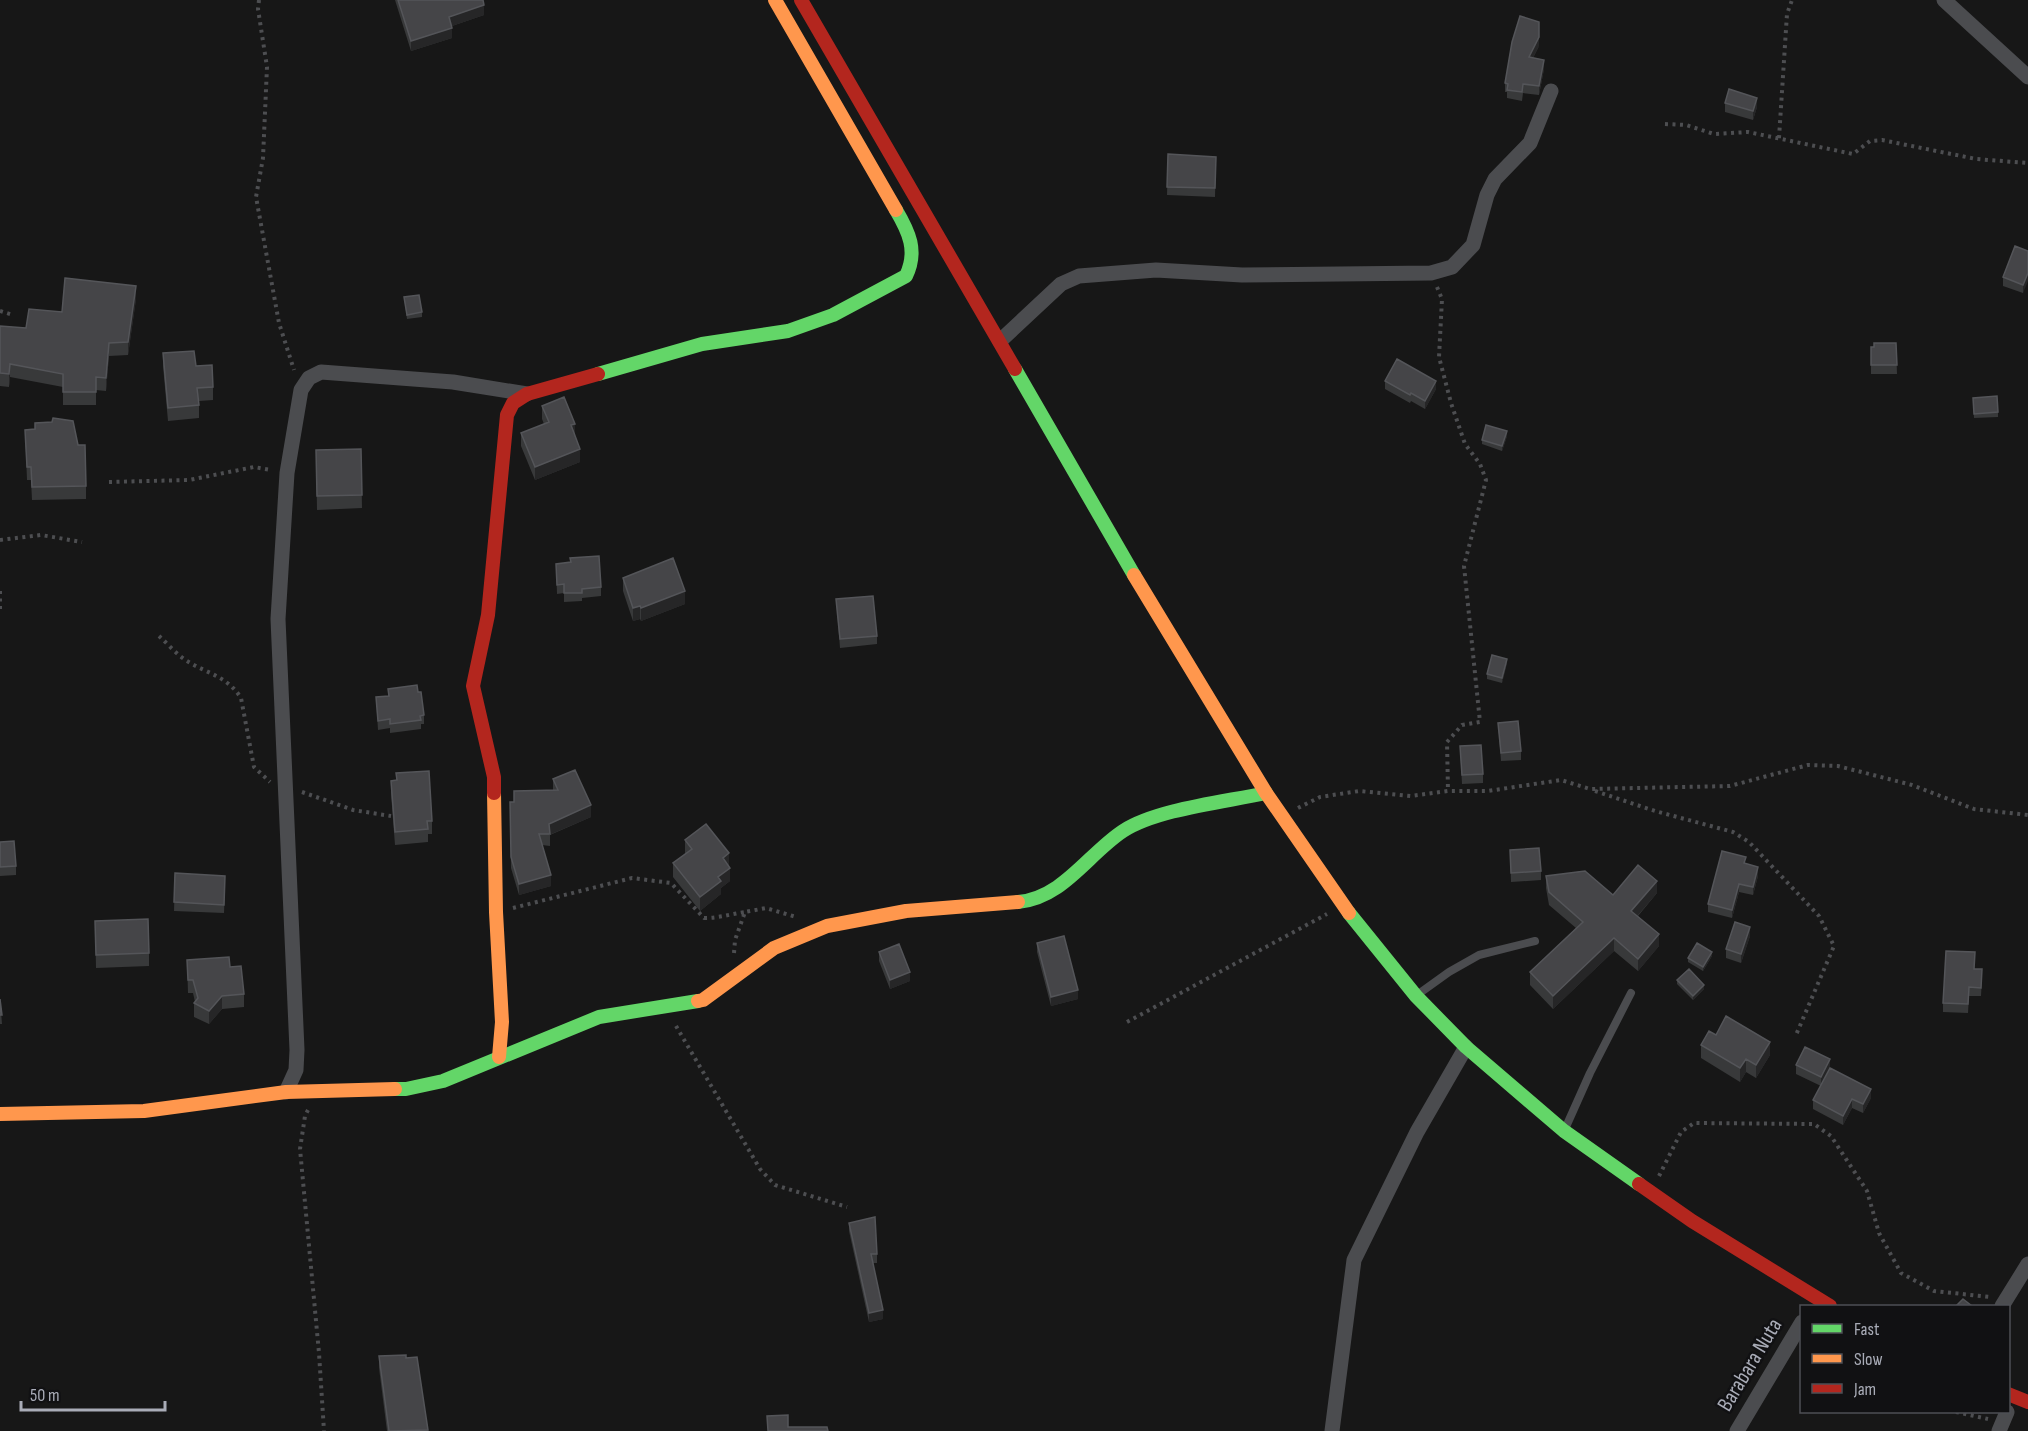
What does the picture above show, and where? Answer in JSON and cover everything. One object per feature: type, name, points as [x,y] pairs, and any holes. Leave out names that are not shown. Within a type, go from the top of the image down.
[{"type":"street","points":[[499,1057],[502,1022],[496,912],[494,777],[473,686],[488,615],[507,415],[513,403],[527,394],[702,344],[788,331],[833,315],[906,276],[912,264],[909,232],[775,0]]},
{"type":"street","points":[[801,0],[1149,600],[1266,793],[1343,906],[1416,996],[1466,1047],[1564,1131],[1813,1303]]},
{"type":"street","points":[[1944,0],[2028,77]]},
{"type":"street","points":[[1000,341],[1061,284],[1079,276],[1156,270],[1242,275],[1431,273],[1452,267],[1473,245],[1487,195],[1495,179],[1530,143],[1551,91]]},
{"type":"street","points":[[286,1092],[296,1070],[297,1050],[278,619],[287,473],[301,390],[309,378],[321,372],[453,382],[527,394]]},
{"type":"street","points":[[0,1114],[144,1111],[286,1092],[406,1089],[443,1081],[599,1017],[703,1000],[774,948],[827,926],[906,911],[1025,901],[1051,892],[1123,831],[1151,817],[1266,793]]},
{"type":"street","points":[[1332,1431],[1354,1260],[1417,1132],[1466,1047]]},
{"type":"street","points":[[2005,1302],[2028,1264]]},
{"type":"street","name":"Barabara Nuta","points":[[1737,1431],[1800,1325]]},
{"type":"lane","points":[[1416,996],[1449,972],[1479,955],[1535,941]]},
{"type":"lane","points":[[1564,1131],[1590,1073],[1631,993]]},
{"type":"path","points":[[259,0],[258,9],[267,68],[263,158],[256,197],[279,323],[301,390]]},
{"type":"path","points":[[1779,138],[1787,14],[1792,0]]},
{"type":"path","points":[[1665,124],[1686,125],[1714,134],[1748,132],[1852,154],[1870,141],[1882,140],[1976,159],[2028,163]]},
{"type":"path","points":[[1431,273],[1442,299],[1439,357],[1450,403],[1465,444],[1480,464],[1486,480],[1464,566],[1480,722],[1462,725],[1447,742],[1448,791]]},
{"type":"path","points":[[0,311],[13,315]]},
{"type":"path","points":[[110,483],[189,480],[254,467],[287,473]]},
{"type":"path","points":[[0,540],[41,535],[82,542]]},
{"type":"path","points":[[0,591],[0,610]]},
{"type":"path","points":[[159,636],[185,660],[226,681],[236,690],[241,698],[254,767],[268,781],[284,783],[302,792],[353,810],[391,816]]},
{"type":"path","points":[[1590,789],[1730,786],[1808,765],[1838,766],[1912,785],[1974,809],[2028,815]]},
{"type":"path","points":[[1282,817],[1320,797],[1359,792],[1411,796],[1448,791],[1488,791],[1561,780],[1655,811],[1733,832],[1749,842],[1819,916],[1834,946],[1796,1035]]},
{"type":"path","points":[[496,912],[632,878],[671,883],[704,918],[722,918],[766,908],[827,926]]},
{"type":"path","points":[[1127,1022],[1343,906]]},
{"type":"path","points":[[733,977],[735,940],[745,912]]},
{"type":"path","points":[[663,1008],[680,1032],[760,1169],[775,1185],[847,1207]]},
{"type":"path","points":[[315,1092],[305,1116],[300,1149],[324,1431]]},
{"type":"path","points":[[1648,1191],[1666,1165],[1681,1132],[1694,1123],[1814,1124],[1831,1136],[1867,1191],[1879,1233],[1901,1273],[1934,1291],[2005,1302]]},
{"type":"building","points":[[398,0],[483,0],[484,5],[449,17],[452,28],[411,41]]},
{"type":"building","points":[[1520,16],[1539,22],[1539,37],[1529,57],[1544,60],[1539,86],[1523,84],[1522,92],[1507,90],[1508,84],[1505,83],[1512,42]]},
{"type":"building","points":[[1729,89],[1757,98],[1753,111],[1725,103]]},
{"type":"building","points":[[1168,154],[1216,157],[1215,188],[1167,187]]},
{"type":"building","points":[[2015,246],[2028,251],[2028,273],[2023,285],[2003,277]]},
{"type":"building","points":[[65,278],[136,286],[128,342],[109,343],[106,378],[96,377],[96,392],[63,392],[63,374],[10,364],[9,374],[0,373],[0,326],[26,328],[29,309],[62,312]]},
{"type":"building","points":[[419,295],[422,312],[407,315],[404,297]]},
{"type":"building","points":[[1874,343],[1896,343],[1897,365],[1871,365],[1871,347],[1874,347]]},
{"type":"building","points":[[194,351],[196,366],[212,365],[213,387],[197,388],[199,405],[168,408],[163,353]]},
{"type":"building","points":[[1397,359],[1436,381],[1425,401],[1385,381]]},
{"type":"building","points":[[1997,396],[1998,412],[1974,414],[1973,398]]},
{"type":"building","points":[[564,397],[575,424],[571,425],[580,449],[535,467],[521,433],[549,422],[542,406]]},
{"type":"building","points":[[53,418],[73,421],[78,445],[85,445],[86,486],[32,487],[31,467],[27,467],[25,430],[35,429],[35,423],[52,422]]},
{"type":"building","points":[[1486,425],[1507,431],[1502,446],[1482,440]]},
{"type":"building","points":[[361,449],[362,495],[317,496],[316,450]]},
{"type":"building","points":[[599,556],[601,587],[582,589],[582,593],[564,593],[564,584],[557,585],[556,564],[571,562],[570,558]]},
{"type":"building","points":[[673,558],[685,591],[641,608],[640,606],[633,608],[623,578]]},
{"type":"building","points":[[873,596],[877,636],[840,639],[836,599]]},
{"type":"building","points":[[1492,655],[1507,659],[1502,678],[1487,674]]},
{"type":"building","points":[[417,685],[418,692],[421,692],[424,715],[420,716],[421,720],[390,724],[390,719],[378,721],[376,697],[389,696],[388,689]]},
{"type":"building","points":[[1518,721],[1521,751],[1501,753],[1498,723]]},
{"type":"building","points":[[1481,745],[1483,774],[1462,775],[1460,746]]},
{"type":"building","points":[[575,770],[591,805],[549,824],[550,834],[539,834],[551,875],[519,884],[511,857],[510,802],[514,802],[514,791],[558,790],[553,779]]},
{"type":"building","points":[[429,771],[432,821],[427,821],[428,829],[395,832],[391,781],[397,780],[396,773]]},
{"type":"building","points":[[706,824],[729,853],[723,858],[730,868],[718,877],[721,881],[700,897],[673,863],[692,849],[685,840]]},
{"type":"building","points":[[14,841],[16,866],[0,867],[0,842]]},
{"type":"building","points":[[1539,848],[1541,871],[1511,873],[1510,850]]},
{"type":"building","points":[[1722,851],[1746,857],[1744,863],[1758,867],[1753,887],[1739,884],[1732,910],[1708,904]]},
{"type":"building","points":[[1638,865],[1657,881],[1631,911],[1659,934],[1638,959],[1614,938],[1553,996],[1530,972],[1583,922],[1549,892],[1546,876],[1585,871],[1613,895]]},
{"type":"building","points":[[175,873],[225,876],[224,905],[174,902]]},
{"type":"building","points":[[148,919],[149,953],[96,955],[95,921]]},
{"type":"building","points":[[1735,922],[1750,927],[1741,954],[1726,949]]},
{"type":"building","points":[[1064,936],[1078,990],[1051,997],[1037,943]]},
{"type":"building","points":[[1697,943],[1712,952],[1703,967],[1688,958]]},
{"type":"building","points":[[899,944],[910,972],[890,980],[879,952]]},
{"type":"building","points":[[1946,951],[1975,952],[1974,969],[1982,969],[1981,988],[1969,987],[1968,1004],[1943,1003]]},
{"type":"building","points":[[229,957],[230,967],[241,966],[244,994],[222,996],[209,1011],[194,1003],[198,998],[193,980],[188,980],[187,960]]},
{"type":"building","points":[[1689,969],[1704,985],[1693,996],[1677,980]]},
{"type":"building","points":[[1726,1016],[1770,1042],[1756,1065],[1746,1059],[1740,1068],[1701,1045],[1709,1031],[1716,1035]]},
{"type":"building","points":[[1805,1047],[1830,1059],[1821,1077],[1796,1065]]},
{"type":"building","points":[[1830,1068],[1871,1089],[1863,1104],[1852,1099],[1843,1116],[1813,1100]]},
{"type":"building","points":[[875,1217],[877,1254],[871,1254],[883,1310],[869,1313],[849,1223]]},
{"type":"building","points":[[1963,1299],[1971,1305],[1957,1305]]},
{"type":"building","points":[[406,1355],[406,1358],[417,1357],[428,1430],[389,1431],[379,1356]]},
{"type":"building","points":[[788,1415],[788,1427],[827,1427],[828,1431],[768,1431],[767,1416]]},
{"type":"traffic: fast","points":[[598,374],[702,344],[788,331],[833,315],[906,276],[910,267],[912,250],[905,226],[896,210]]},
{"type":"traffic: fast","points":[[1015,369],[1134,575]]},
{"type":"traffic: fast","points":[[1018,902],[1034,899],[1062,884],[1110,840],[1137,823],[1192,807],[1266,793]]},
{"type":"traffic: fast","points":[[1349,913],[1416,996],[1466,1047],[1564,1131],[1639,1184]]},
{"type":"traffic: fast","points":[[395,1089],[406,1089],[443,1081],[599,1017],[698,1001]]},
{"type":"traffic: slow","points":[[775,0],[896,210]]},
{"type":"traffic: slow","points":[[1134,575],[1266,793],[1349,913]]},
{"type":"traffic: slow","points":[[494,793],[496,912],[502,1022],[499,1057]]},
{"type":"traffic: slow","points":[[698,1001],[703,1000],[774,948],[827,926],[906,911],[1018,902]]},
{"type":"traffic: slow","points":[[0,1114],[144,1111],[286,1092],[395,1089]]},
{"type":"traffic: jam","points":[[801,0],[1015,369]]},
{"type":"traffic: jam","points":[[494,793],[494,777],[473,686],[488,615],[507,415],[513,403],[527,394],[598,374]]},
{"type":"traffic: jam","points":[[1639,1184],[1692,1221],[1828,1305]]},
{"type":"traffic: jam","points":[[2010,1395],[2028,1402]]}]
